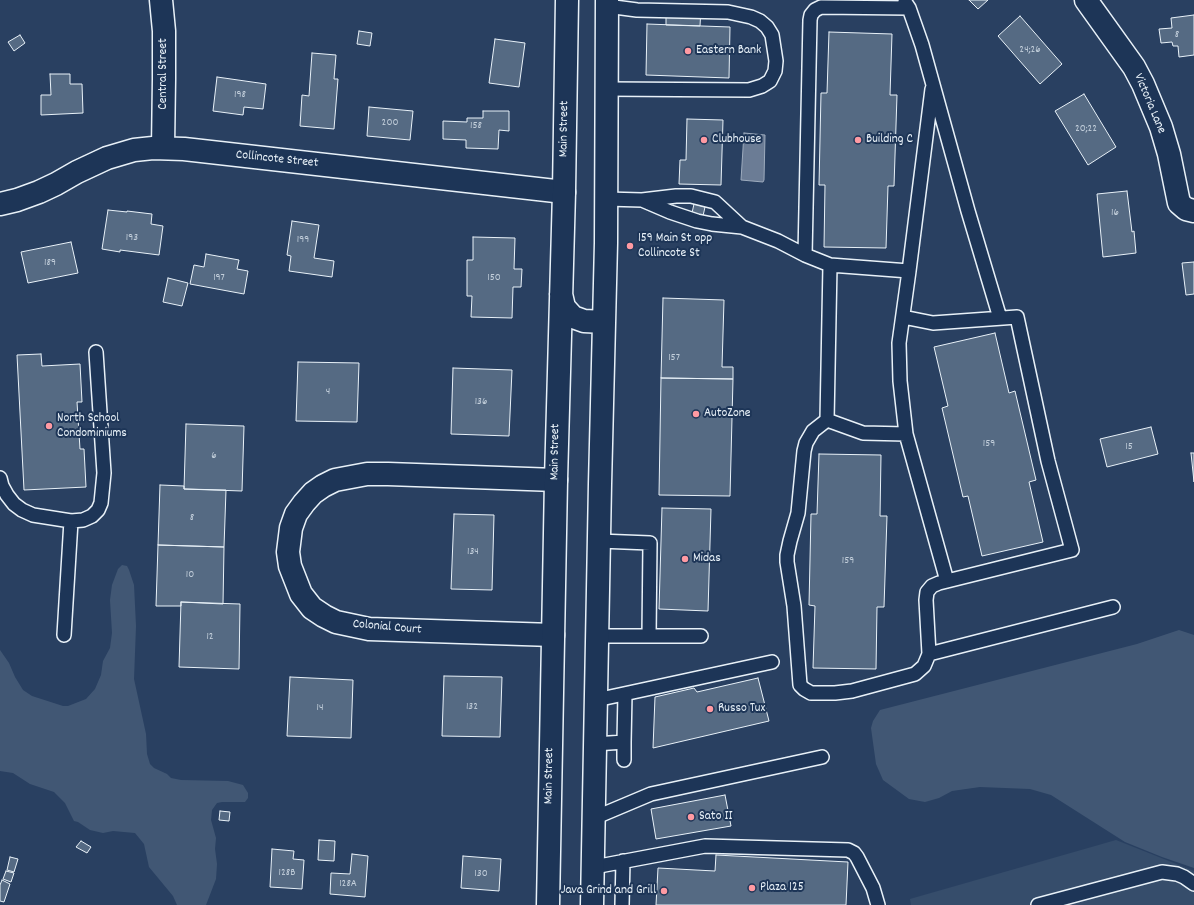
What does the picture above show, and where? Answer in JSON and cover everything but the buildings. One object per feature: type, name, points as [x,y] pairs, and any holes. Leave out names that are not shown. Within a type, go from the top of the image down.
[{"type":"main road","name":"Central Street","points":[[161,0],[164,31],[163,148]]},
{"type":"main road","name":"Main Street","points":[[548,905],[567,0]]},
{"type":"main road","name":"Victoria Lane","points":[[1086,0],[1134,67],[1143,84],[1161,127],[1169,154],[1179,202],[1186,210],[1194,211]]},
{"type":"main road","points":[[592,905],[594,867],[595,744],[604,322],[607,3]]},
{"type":"main road","name":"Collincote Street","points":[[0,204],[39,192],[107,158],[134,150],[163,148],[564,192]]},
{"type":"main road","points":[[560,291],[561,301],[564,307],[573,317],[584,321],[604,322]]},
{"type":"main road","name":"Colonial Court","points":[[553,635],[369,629],[336,622],[312,608],[301,594],[294,579],[288,552],[291,528],[296,514],[308,497],[323,486],[336,480],[367,474],[388,474],[556,480]]},
{"type":"lane","points":[[607,3],[637,10],[728,12],[752,17],[767,27],[772,35],[776,61],[770,81],[762,86],[749,90],[607,89]]},
{"type":"lane","points":[[804,255],[811,15],[815,10],[831,4],[907,4],[933,83],[968,211],[1000,318]]},
{"type":"lane","points":[[933,83],[899,343],[899,361],[906,434],[947,581]]},
{"type":"lane","points":[[606,199],[642,200],[676,196],[691,196],[714,202],[742,226],[778,241],[804,255],[830,265],[909,271]]},
{"type":"lane","points":[[642,200],[670,212],[698,221],[712,224],[742,226]]},
{"type":"lane","points":[[830,265],[826,420],[813,431],[806,442],[798,513],[787,555],[794,606],[800,684],[804,689],[811,693],[852,691],[915,674],[924,666],[929,654],[926,596],[932,586],[1072,550],[1048,461],[1017,317],[933,323],[903,317]]},
{"type":"lane","points":[[0,478],[2,486],[14,504],[33,515],[71,521],[83,520],[92,516],[98,510],[101,503],[104,473],[96,352]]},
{"type":"lane","points":[[826,420],[863,433],[906,434]]},
{"type":"lane","points":[[64,635],[71,521]]},
{"type":"lane","points":[[599,541],[650,542],[649,636]]},
{"type":"lane","points":[[929,654],[1113,606]]},
{"type":"lane","points":[[598,636],[701,636]]},
{"type":"lane","points":[[596,700],[772,662]]},
{"type":"lane","points":[[624,760],[626,694]]},
{"type":"lane","points":[[595,744],[624,742]]},
{"type":"lane","points":[[594,818],[651,794],[822,757]]},
{"type":"lane","points":[[594,867],[705,846],[848,850],[858,857],[873,888],[878,905]]},
{"type":"lane","points":[[622,905],[623,861]]},
{"type":"lane","points":[[1038,905],[1162,872],[1177,874],[1194,884]]},
{"type":"shaded area","points":[[744,133],[765,135],[763,182],[741,180]]},
{"type":"shaded area","points":[[122,565],[127,566],[134,585],[136,626],[134,679],[146,734],[147,754],[150,764],[171,778],[181,780],[228,781],[243,785],[248,793],[248,798],[245,802],[217,803],[212,810],[211,820],[216,838],[215,849],[217,864],[216,879],[206,905],[177,905],[173,896],[149,867],[144,844],[135,833],[113,831],[103,833],[90,830],[74,821],[65,803],[54,792],[30,784],[13,773],[0,771],[0,650],[9,663],[23,690],[32,696],[63,706],[68,706],[86,699],[95,689],[101,675],[103,661],[110,648],[112,633],[110,600],[112,585],[118,569]]},
{"type":"shaded area","points":[[1179,630],[1194,635],[1194,868],[1125,842],[1051,795],[1030,789],[980,787],[952,791],[939,798],[925,802],[909,799],[883,780],[876,764],[871,728],[873,721],[880,710],[1137,644]]},
{"type":"shaded area","points":[[1116,840],[1194,871],[1194,905],[911,905],[910,899]]},
{"type":"place","name":"Eastern Bank","points":[[688,51]]},
{"type":"place","name":"Clubhouse","points":[[704,140]]},
{"type":"place","name":"Building C","points":[[858,140]]},
{"type":"place","name":"159 Main St opp Collincote St","points":[[630,246]]},
{"type":"place","name":"AutoZone","points":[[696,414]]},
{"type":"place","name":"North School Condominiums","points":[[49,426]]},
{"type":"place","name":"Midas","points":[[685,559]]},
{"type":"place","name":"Russo Tux","points":[[710,709]]},
{"type":"place","name":"Sato II","points":[[691,817]]},
{"type":"place","name":"Plaza 125","points":[[752,888]]},
{"type":"place","name":"Java Grind and Grill","points":[[664,891]]}]
